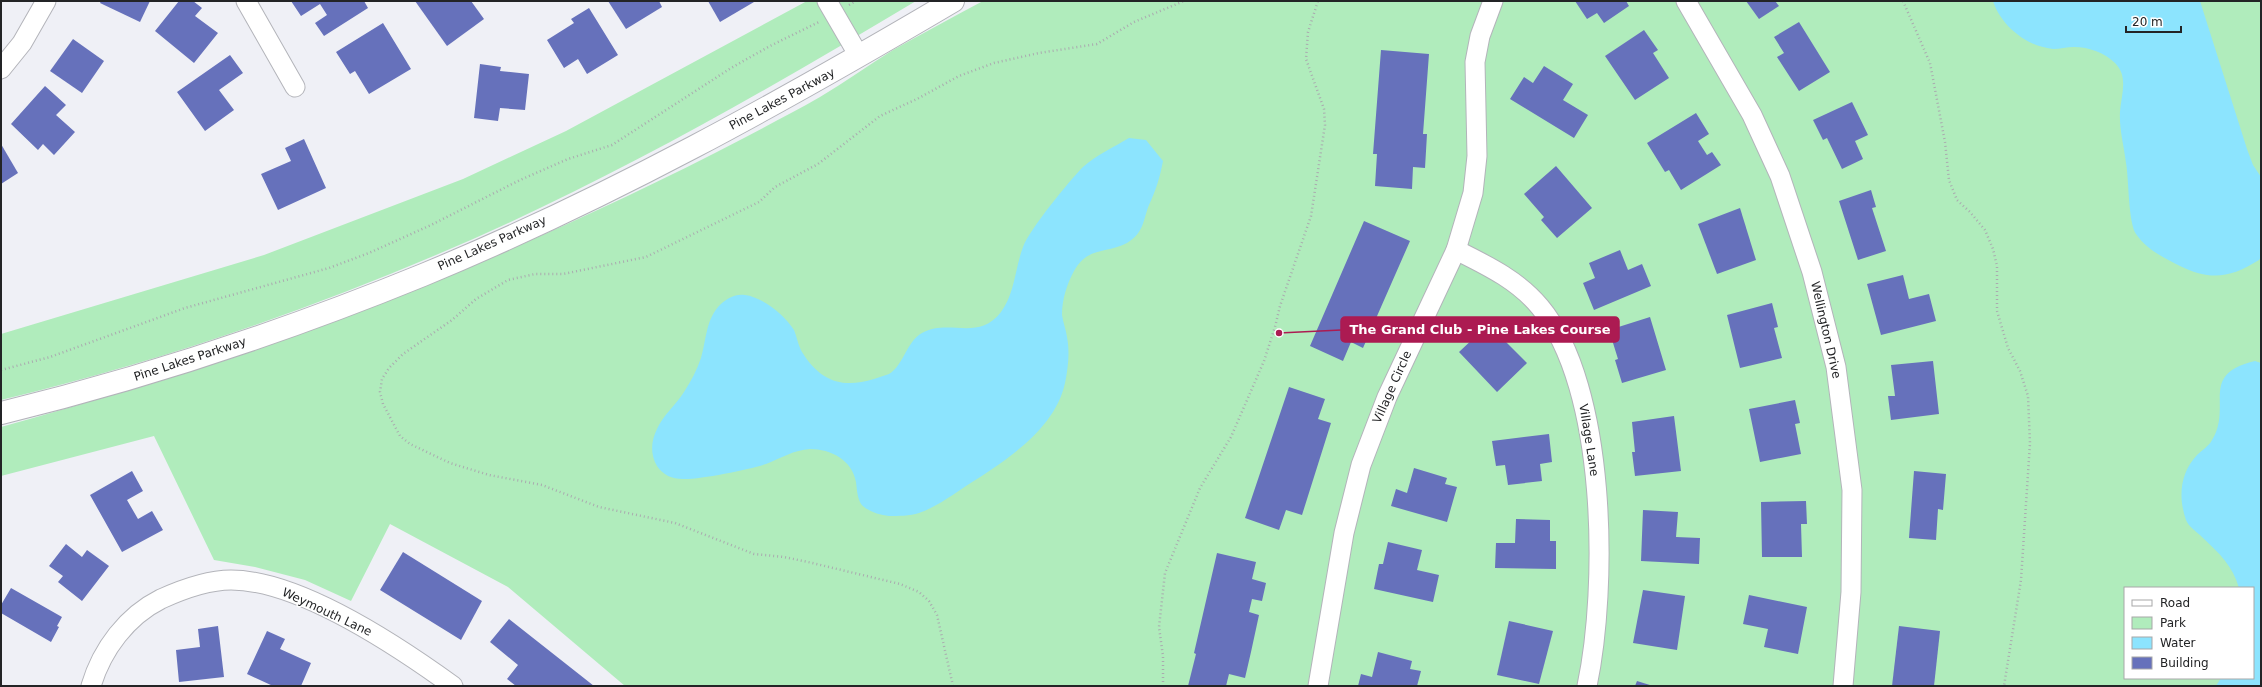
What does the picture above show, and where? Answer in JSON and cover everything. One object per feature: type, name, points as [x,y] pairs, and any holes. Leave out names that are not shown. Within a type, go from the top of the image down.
[{"type":"street","points":[[1,68],[22,42],[46,1]]},
{"type":"street","points":[[246,1],[295,87]]},
{"type":"street","name":"Pine Lakes Parkway","points":[[1,412],[91,391],[158,370],[316,316],[424,274],[606,191],[764,109],[953,1]]},
{"type":"street","name":"Village Circle","points":[[1318,686],[1344,533],[1361,465],[1387,397],[1456,250],[1468,211],[1476,175],[1475,62],[1480,36],[1493,1]]},
{"type":"street","name":"Wellington Drive","points":[[1686,1],[1752,115],[1780,176],[1812,272],[1836,367],[1852,490],[1851,592],[1843,686]]},
{"type":"street","points":[[825,10],[859,56]]},
{"type":"street","name":"Village Lane","points":[[1456,250],[1499,273],[1525,290],[1551,322],[1572,361],[1591,446],[1598,508],[1598,611],[1587,686]]},
{"type":"street","name":"Weymouth Lane","points":[[91,686],[108,648],[117,635],[140,612],[176,592],[212,582],[231,580],[249,582],[270,587],[331,611],[388,642],[453,686]]},
{"type":"path","points":[[953,686],[937,615],[930,601],[919,592],[900,584],[808,562],[754,554],[675,524],[599,507],[542,486],[489,475],[450,463],[410,444],[400,436],[383,404],[380,392],[382,379],[389,368],[403,354],[452,320],[476,299],[508,280],[535,274],[563,274],[646,257],[759,202],[776,187],[818,164],[880,116],[917,99],[959,76],[994,63],[1039,53],[1098,44],[1134,22],[1184,1]]},
{"type":"path","points":[[1162,686],[1163,656],[1159,627],[1165,573],[1200,488],[1231,437],[1264,361],[1280,306],[1311,216],[1325,125],[1324,109],[1306,59],[1308,32],[1318,1]]},
{"type":"path","points":[[1903,1],[1930,62],[1945,142],[1949,180],[1957,200],[1970,212],[1985,230],[1993,249],[1997,266],[1997,311],[2008,348],[2020,371],[2028,396],[2030,443],[2021,580],[2004,686]]},
{"type":"path","points":[[1,370],[50,357],[185,308],[329,268],[368,253],[431,225],[520,180],[568,159],[612,144],[825,10]]},
{"type":"green space","points":[[807,1],[916,1],[740,104],[680,137],[559,199],[498,228],[383,277],[276,318],[112,371],[1,400],[1,334],[264,255],[463,179],[566,131]]},
{"type":"green space","points":[[983,1],[2261,1],[2261,686],[625,686],[508,587],[390,524],[351,601],[305,580],[255,567],[214,560],[154,436],[1,476],[1,427],[97,400],[192,370],[287,337],[473,265],[655,183],[744,138],[820,97],[893,50]]},
{"type":"water","points":[[1993,1],[2200,1],[2247,149],[2253,165],[2261,177],[2261,257],[2259,260],[2239,271],[2229,274],[2201,274],[2180,266],[2150,249],[2136,234],[2131,220],[2127,170],[2120,125],[2123,80],[2119,68],[2111,59],[2091,49],[2074,47],[2053,49],[2041,47],[2030,42],[2008,26],[1998,12]]},
{"type":"water","points":[[1129,138],[1146,140],[1163,161],[1158,183],[1140,231],[1127,243],[1091,254],[1079,263],[1074,271],[1065,292],[1062,309],[1068,343],[1068,366],[1065,383],[1059,400],[1051,416],[1039,430],[1026,443],[996,466],[925,511],[912,515],[889,516],[881,515],[866,509],[861,504],[854,474],[850,468],[839,457],[825,451],[810,449],[804,450],[759,466],[724,474],[690,479],[679,479],[672,477],[662,472],[657,466],[652,452],[655,434],[663,419],[681,397],[698,367],[711,318],[723,302],[737,295],[745,295],[752,296],[766,303],[785,318],[790,324],[794,330],[802,352],[809,362],[824,376],[833,380],[852,383],[862,382],[889,374],[898,365],[912,342],[922,333],[932,329],[942,328],[973,328],[983,326],[992,321],[1006,305],[1012,289],[1023,247],[1041,218],[1083,167],[1099,155]]},
{"type":"water","points":[[2255,361],[2261,363],[2261,686],[2216,686],[2220,679],[2254,679],[2254,587],[2239,587],[2233,573],[2225,560],[2187,522],[2183,511],[2181,494],[2184,477],[2191,462],[2211,442],[2218,427],[2222,383],[2227,374],[2238,367]]},
{"type":"building","points":[[101,1],[150,1],[140,22],[100,3]]},
{"type":"building","points":[[179,1],[193,1],[202,8],[195,16],[218,33],[194,63],[155,31]]},
{"type":"building","points":[[291,1],[364,1],[368,8],[324,36],[315,23],[327,15],[320,4],[301,16]]},
{"type":"building","points":[[415,1],[471,1],[484,19],[447,46]]},
{"type":"building","points":[[608,1],[659,1],[662,7],[626,29]]},
{"type":"building","points":[[708,1],[753,1],[754,2],[720,22]]},
{"type":"building","points":[[1575,1],[1626,1],[1629,6],[1604,23],[1597,13],[1587,19]]},
{"type":"building","points":[[1746,1],[1775,1],[1779,6],[1759,19]]},
{"type":"building","points":[[589,8],[618,55],[587,74],[578,59],[564,68],[547,40],[574,23],[571,19]]},
{"type":"building","points":[[1799,22],[1830,72],[1799,91],[1777,57],[1784,53],[1774,37]]},
{"type":"building","points":[[383,23],[411,69],[369,94],[355,71],[350,74],[336,52]]},
{"type":"building","points":[[1644,30],[1658,50],[1653,53],[1669,78],[1635,100],[1605,56]]},
{"type":"building","points":[[73,39],[104,61],[82,93],[50,71]]},
{"type":"building","points":[[1381,50],[1429,54],[1423,134],[1427,134],[1425,168],[1413,167],[1412,189],[1375,186],[1377,154],[1373,154]]},
{"type":"building","points":[[230,55],[243,73],[219,90],[234,110],[205,131],[177,92]]},
{"type":"building","points":[[480,64],[501,67],[500,71],[529,74],[525,110],[500,108],[498,121],[474,118]]},
{"type":"building","points":[[1544,66],[1573,84],[1563,100],[1588,115],[1574,138],[1510,99],[1524,77],[1533,83]]},
{"type":"building","points":[[45,86],[66,105],[56,115],[75,132],[54,155],[43,144],[38,150],[11,124]]},
{"type":"building","points":[[1852,102],[1868,135],[1855,141],[1863,159],[1842,169],[1827,138],[1823,140],[1813,120]]},
{"type":"building","points":[[1696,113],[1709,134],[1698,141],[1707,155],[1712,152],[1721,165],[1681,190],[1669,170],[1665,172],[1647,143]]},
{"type":"building","points":[[304,139],[326,188],[278,210],[261,174],[291,161],[285,148]]},
{"type":"building","points":[[1,144],[18,173],[1,184]]},
{"type":"building","points":[[1556,166],[1592,208],[1557,238],[1541,220],[1544,217],[1524,194]]},
{"type":"building","points":[[1871,190],[1876,207],[1872,208],[1886,251],[1858,260],[1839,201]]},
{"type":"building","points":[[1740,208],[1756,260],[1717,274],[1698,224]]},
{"type":"building","points":[[1364,221],[1410,241],[1363,348],[1351,342],[1343,361],[1310,346]]},
{"type":"building","points":[[1620,250],[1628,270],[1642,264],[1651,286],[1594,310],[1583,283],[1595,278],[1589,263]]},
{"type":"building","points":[[1903,275],[1909,299],[1929,294],[1936,321],[1881,335],[1867,284]]},
{"type":"building","points":[[1772,303],[1778,327],[1774,328],[1782,358],[1740,368],[1727,315]]},
{"type":"building","points":[[1650,317],[1666,370],[1622,383],[1615,360],[1618,359],[1609,330]]},
{"type":"building","points":[[1492,321],[1510,339],[1506,342],[1527,363],[1497,392],[1459,352]]},
{"type":"building","points":[[1933,361],[1939,414],[1891,420],[1888,396],[1895,396],[1891,365]]},
{"type":"building","points":[[1289,387],[1325,399],[1318,419],[1331,423],[1302,515],[1286,510],[1279,530],[1245,518]]},
{"type":"building","points":[[1795,400],[1800,423],[1795,424],[1801,454],[1760,462],[1749,409]]},
{"type":"building","points":[[1674,416],[1681,471],[1635,476],[1632,452],[1635,452],[1632,422]]},
{"type":"building","points":[[1549,434],[1552,462],[1540,464],[1542,481],[1508,485],[1505,465],[1496,466],[1492,441]]},
{"type":"building","points":[[1414,468],[1447,478],[1445,484],[1457,487],[1447,522],[1391,506],[1396,489],[1407,493]]},
{"type":"building","points":[[132,471],[143,491],[127,500],[138,519],[152,511],[163,530],[122,552],[90,495]]},
{"type":"building","points":[[1914,471],[1946,474],[1943,510],[1938,509],[1936,540],[1909,538]]},
{"type":"building","points":[[1806,501],[1807,524],[1801,524],[1802,557],[1762,557],[1761,502]]},
{"type":"building","points":[[1643,510],[1678,512],[1676,537],[1700,538],[1699,564],[1641,561]]},
{"type":"building","points":[[1516,519],[1550,520],[1550,541],[1556,541],[1556,569],[1495,568],[1496,543],[1515,543]]},
{"type":"building","points":[[1388,542],[1422,550],[1417,570],[1439,575],[1433,602],[1374,589],[1379,564],[1383,564]]},
{"type":"building","points":[[66,544],[82,557],[87,550],[109,566],[82,601],[58,582],[63,576],[49,566]]},
{"type":"building","points":[[403,552],[482,601],[461,640],[380,590]]},
{"type":"building","points":[[1217,553],[1256,562],[1252,579],[1266,583],[1262,601],[1252,599],[1249,612],[1259,615],[1251,652],[1245,678],[1229,674],[1226,686],[1188,686],[1196,654],[1194,653]]},
{"type":"building","points":[[11,588],[62,617],[57,626],[59,627],[51,642],[1,613],[1,605]]},
{"type":"building","points":[[1643,590],[1685,596],[1677,650],[1633,643]]},
{"type":"building","points":[[1749,595],[1807,607],[1798,654],[1764,647],[1768,629],[1743,624]]},
{"type":"building","points":[[509,619],[594,686],[516,686],[507,679],[518,665],[490,642]]},
{"type":"building","points":[[1509,621],[1553,631],[1539,684],[1497,675]]},
{"type":"building","points":[[218,626],[224,677],[179,682],[176,650],[200,647],[198,629]]},
{"type":"building","points":[[1899,626],[1940,631],[1934,686],[1892,686]]},
{"type":"building","points":[[267,631],[285,639],[280,649],[311,663],[301,686],[273,686],[247,674]]},
{"type":"building","points":[[1378,652],[1412,661],[1410,669],[1421,671],[1417,686],[1358,686],[1361,674],[1372,677]]},
{"type":"building","points":[[1637,681],[1653,686],[1635,686]]},
{"type":"place","name":"The Grand Club - Pine Lakes Course","points":[[1279,333]]}]
